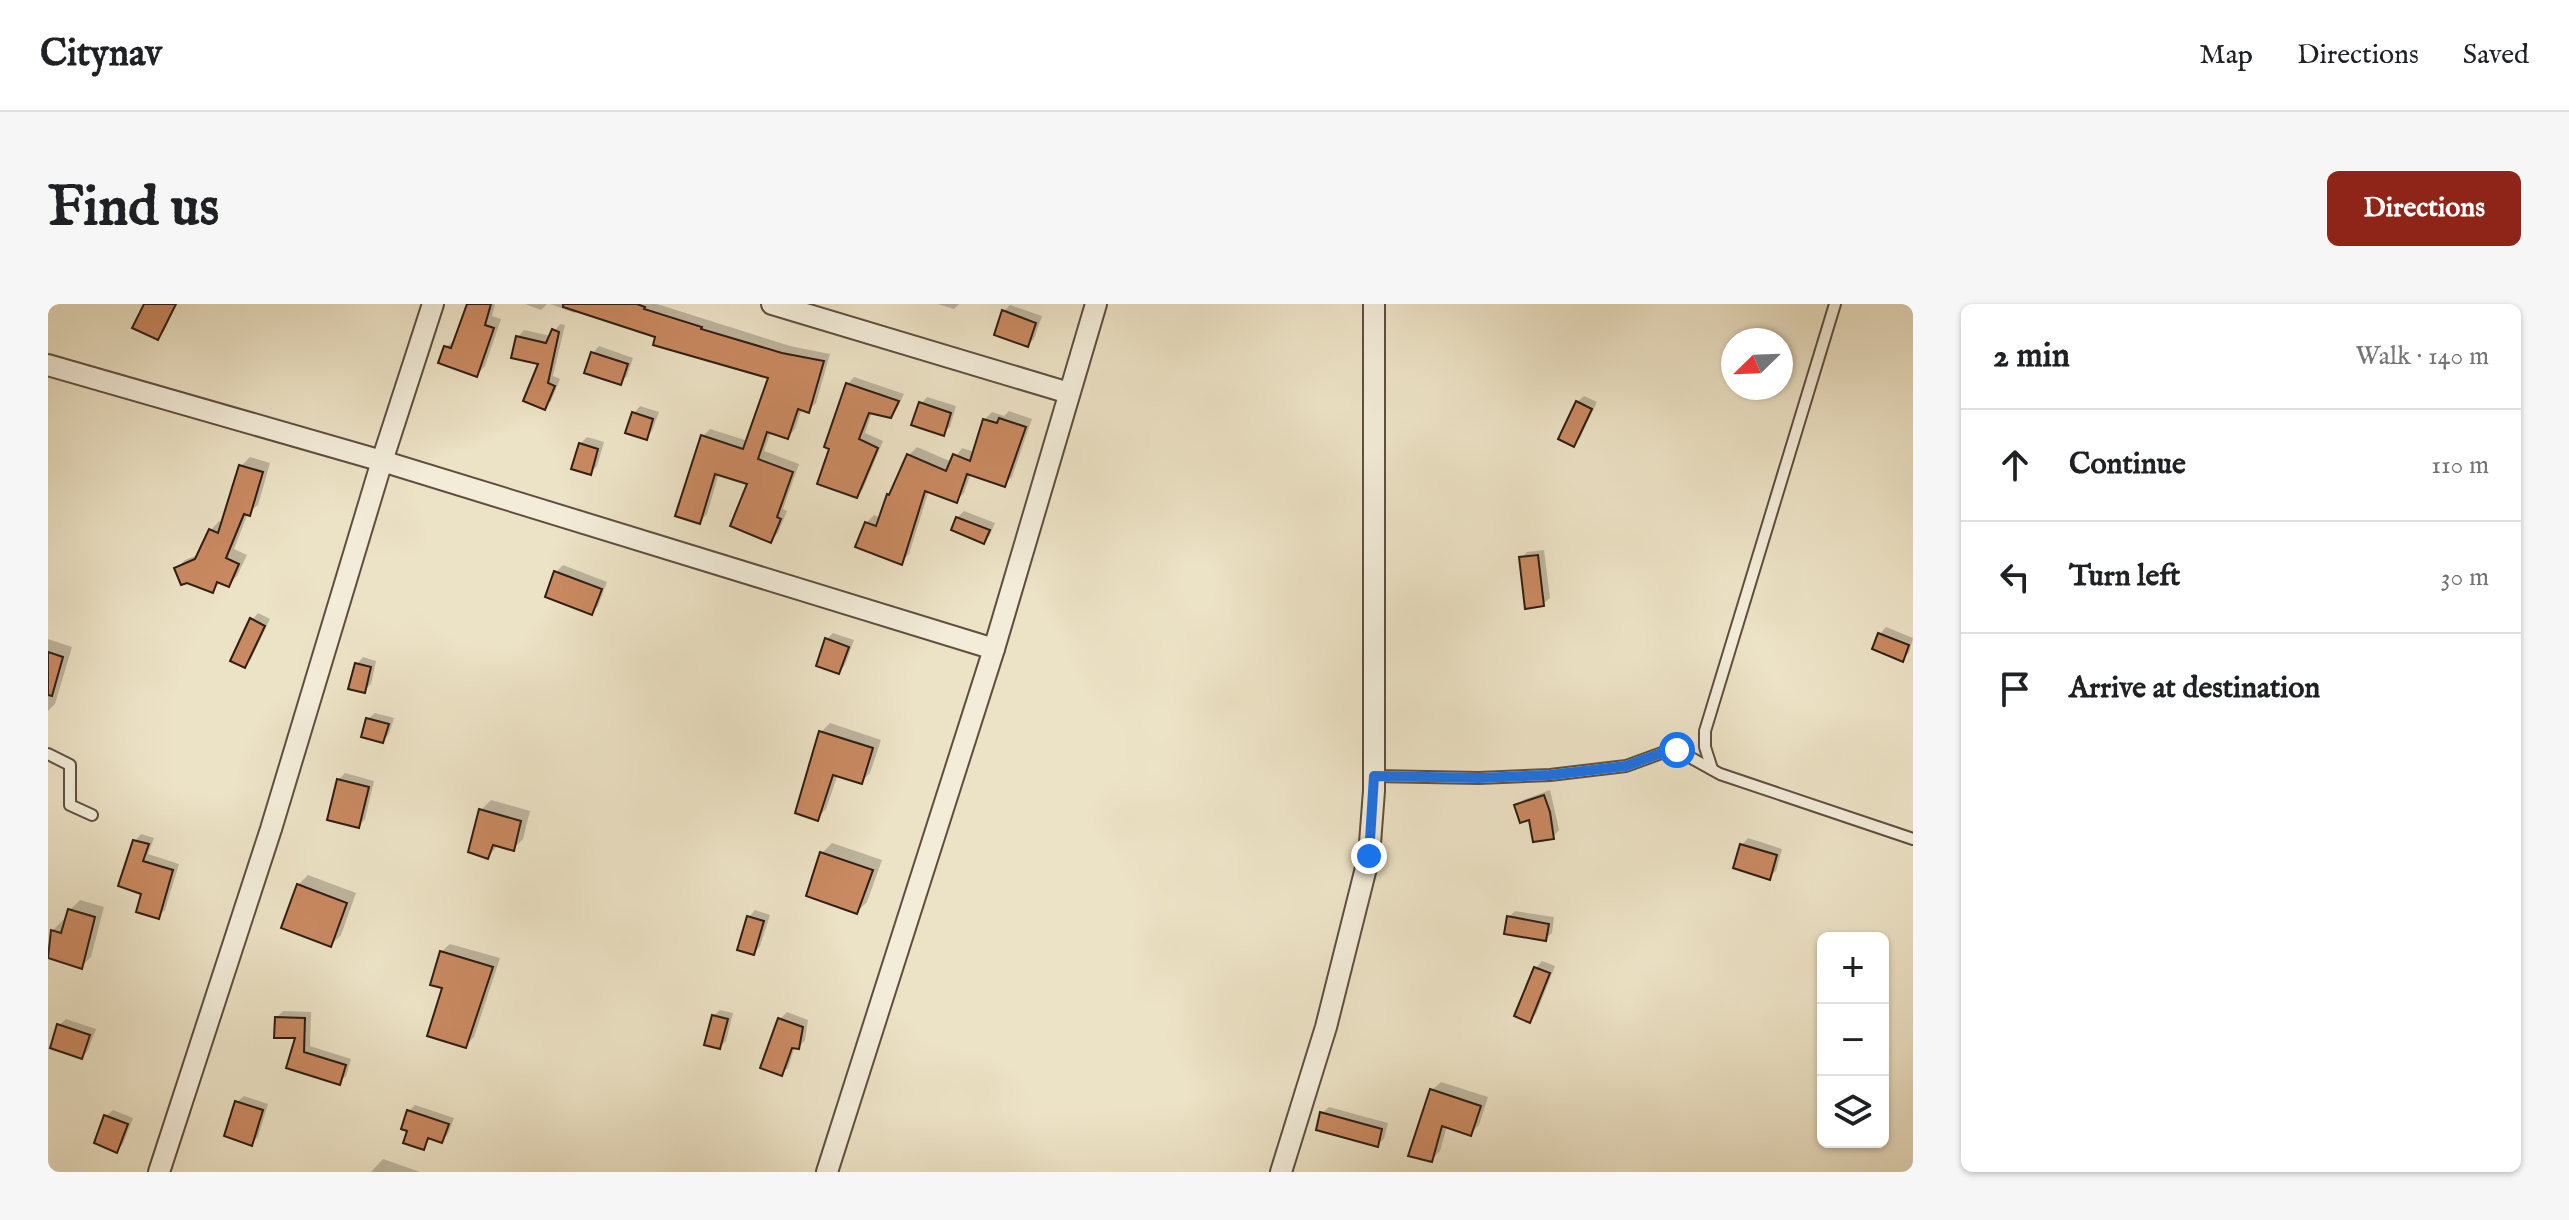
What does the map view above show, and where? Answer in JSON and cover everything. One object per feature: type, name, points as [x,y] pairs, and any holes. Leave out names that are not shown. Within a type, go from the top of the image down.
[{"type":"street","points":[[159,1172],[271,829],[382,461],[433,304]]},
{"type":"street","points":[[772,304],[1069,393]]},
{"type":"street","points":[[827,1172],[994,649],[1096,304]]},
{"type":"street","points":[[1281,1172],[1326,1027],[1369,856],[1374,776],[1374,304]]},
{"type":"street","points":[[48,365],[382,461],[994,649]]},
{"type":"lane","points":[[1712,769],[1705,747],[1705,731],[1835,304]]},
{"type":"lane","points":[[1374,776],[1479,778],[1550,775],[1626,766],[1671,750],[1687,754],[1712,769],[1913,839]]},
{"type":"lane","points":[[48,754],[70,765],[70,805],[92,815]]},
{"type":"building","points":[[144,304],[176,304],[158,340],[132,328]]},
{"type":"building","points":[[467,304],[491,304],[485,325],[494,328],[477,377],[438,363],[444,346],[451,348]]},
{"type":"building","points":[[563,304],[637,304],[701,329],[782,353],[824,361],[809,413],[798,409],[788,439],[767,432],[758,459],[793,472],[777,517],[781,519],[771,543],[730,526],[747,484],[715,474],[700,524],[675,516],[701,435],[743,449],[768,378],[653,345],[655,337],[563,307]]},
{"type":"building","points":[[1002,310],[1036,323],[1028,347],[994,335]]},
{"type":"building","points":[[552,329],[559,332],[548,383],[555,386],[545,410],[523,401],[538,364],[511,358],[516,336],[546,343]]},
{"type":"building","points":[[591,352],[628,364],[621,385],[584,373]]},
{"type":"building","points":[[846,383],[899,401],[891,418],[869,413],[859,439],[878,448],[857,498],[817,484],[829,449],[824,447]]},
{"type":"building","points":[[1576,401],[1592,409],[1574,447],[1558,439]]},
{"type":"building","points":[[919,402],[951,413],[944,436],[911,425]]},
{"type":"building","points":[[632,412],[653,419],[647,440],[625,433]]},
{"type":"building","points":[[999,418],[1026,427],[1005,487],[967,474],[957,503],[925,491],[902,565],[855,547],[865,522],[876,526],[887,494],[907,454],[946,471],[953,454],[970,461],[983,419],[997,423]]},
{"type":"building","points":[[579,443],[598,449],[591,475],[571,469]]},
{"type":"building","points":[[239,465],[263,472],[250,516],[244,514],[226,558],[239,564],[229,587],[217,582],[213,593],[187,583],[181,585],[174,568],[195,559],[209,529],[218,533]]},
{"type":"building","points":[[956,517],[990,530],[984,544],[951,530]]},
{"type":"building","points":[[1538,555],[1544,606],[1525,609],[1519,557]]},
{"type":"building","points":[[554,571],[602,589],[592,615],[545,597]]},
{"type":"building","points":[[250,618],[265,626],[245,668],[230,661]]},
{"type":"building","points":[[1878,633],[1909,645],[1903,662],[1872,649]]},
{"type":"building","points":[[825,638],[849,647],[839,674],[816,666]]},
{"type":"building","points":[[48,652],[63,657],[52,696],[48,695]]},
{"type":"building","points":[[355,663],[371,667],[365,693],[348,689]]},
{"type":"building","points":[[366,718],[389,724],[383,743],[361,737]]},
{"type":"building","points":[[819,731],[873,748],[862,784],[833,775],[818,821],[795,813]]},
{"type":"building","points":[[337,779],[369,787],[359,828],[327,820]]},
{"type":"building","points":[[1544,795],[1554,839],[1533,842],[1529,820],[1520,823],[1514,805]]},
{"type":"building","points":[[479,809],[521,821],[514,851],[493,845],[488,859],[468,852]]},
{"type":"building","points":[[133,840],[149,844],[143,861],[173,870],[159,919],[136,912],[141,894],[118,886]]},
{"type":"building","points":[[1740,844],[1777,855],[1770,880],[1733,868]]},
{"type":"building","points":[[820,852],[873,870],[857,914],[806,896]]},
{"type":"building","points":[[297,884],[347,903],[331,947],[281,928]]},
{"type":"building","points":[[68,909],[95,917],[82,969],[48,958],[51,930],[61,933]]},
{"type":"building","points":[[747,916],[764,921],[754,955],[737,950]]},
{"type":"building","points":[[1507,916],[1549,924],[1546,941],[1504,934]]},
{"type":"building","points":[[440,951],[493,967],[466,1048],[427,1036],[442,988],[430,985]]},
{"type":"building","points":[[1534,967],[1550,973],[1530,1023],[1514,1016]]},
{"type":"building","points":[[712,1015],[728,1019],[720,1049],[704,1045]]},
{"type":"building","points":[[275,1017],[305,1018],[304,1052],[346,1065],[340,1085],[286,1068],[295,1038],[274,1038]]},
{"type":"building","points":[[778,1018],[803,1027],[799,1049],[792,1048],[782,1076],[760,1068]]},
{"type":"building","points":[[57,1024],[90,1035],[82,1059],[50,1048]]},
{"type":"building","points":[[1430,1089],[1481,1106],[1471,1136],[1442,1126],[1432,1162],[1408,1156]]},
{"type":"building","points":[[235,1101],[263,1110],[252,1146],[224,1136]]},
{"type":"building","points":[[407,1110],[449,1124],[442,1143],[428,1138],[424,1150],[403,1143],[407,1131],[401,1129]]},
{"type":"building","points":[[1320,1112],[1382,1129],[1378,1147],[1316,1130]]},
{"type":"building","points":[[104,1115],[128,1124],[117,1153],[94,1143]]},
{"type":"route","points":[[1369,856],[1374,776],[1479,778],[1550,775],[1626,766],[1677,750]]}]
